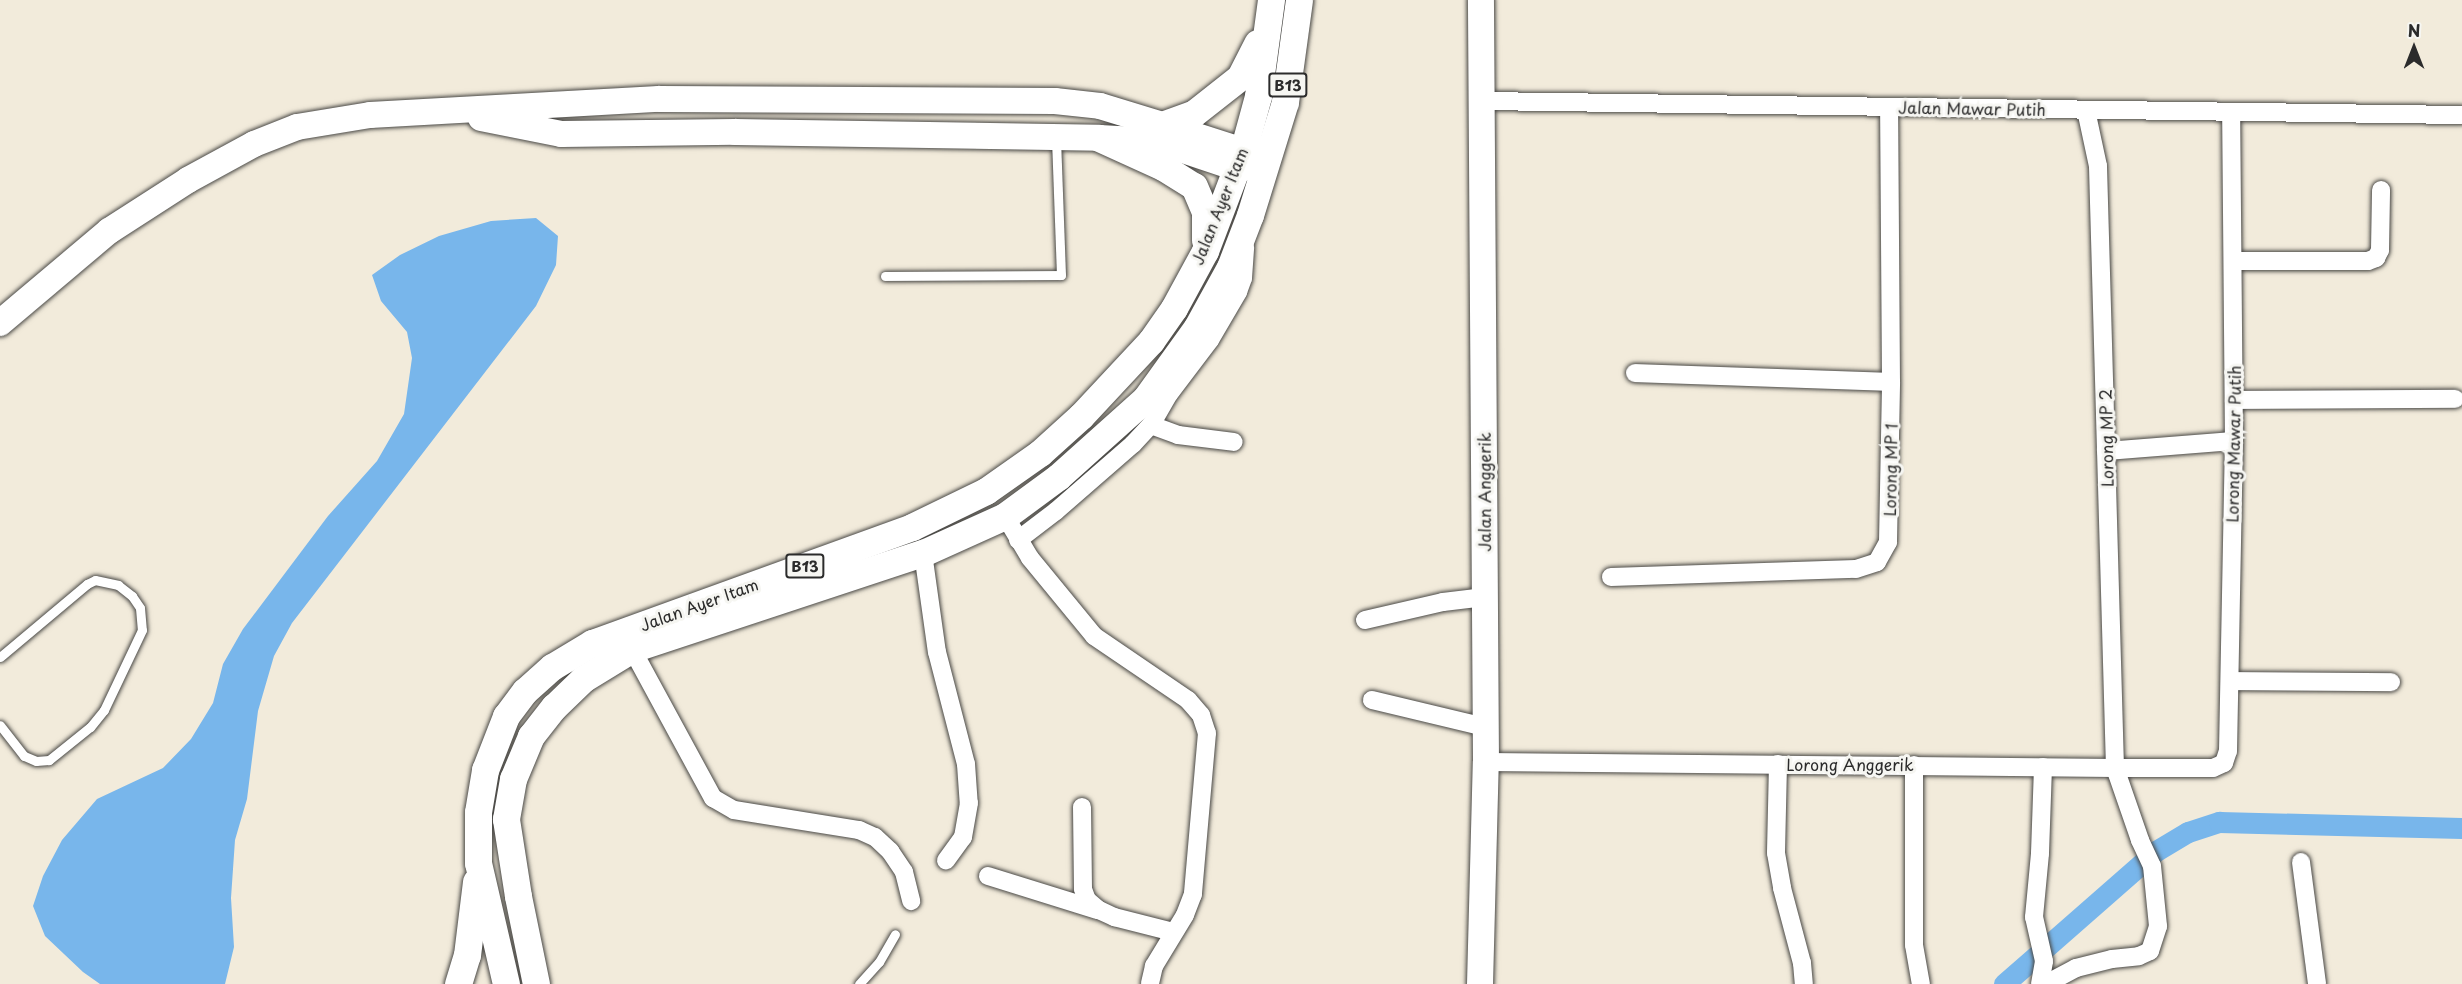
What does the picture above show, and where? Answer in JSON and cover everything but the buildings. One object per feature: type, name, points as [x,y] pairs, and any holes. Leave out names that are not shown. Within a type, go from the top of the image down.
[{"type":"main road","name":"Jalan Ayer Itam","points":[[1264,167],[1285,102],[1299,0]]},
{"type":"main road","name":"Jalan Ayer Itam","points":[[505,983],[478,863],[478,812],[485,770],[506,716],[525,691],[552,668],[592,643],[912,527],[986,491],[1040,453],[1081,416],[1151,341],[1174,308],[1205,251],[1240,159],[1258,96],[1270,11]]},
{"type":"main road","points":[[1162,125],[1193,114],[1240,77],[1270,11]]},
{"type":"main road","points":[[1100,138],[1163,167],[1194,186],[1206,212],[1205,251]]},
{"type":"main road","name":"B13","points":[[1250,216],[1264,167]]},
{"type":"main road","name":"Jalan Ayer Itam","points":[[535,978],[518,896],[506,819],[513,779],[531,736],[554,707],[583,680],[632,649],[923,553],[1005,516],[1058,477],[1146,398],[1197,327],[1230,267],[1250,216]]},
{"type":"main road","points":[[458,984],[467,955],[478,863]]},
{"type":"street","name":"Jalan Anggerik","points":[[1480,984],[1486,762],[1481,0]]},
{"type":"street","points":[[0,323],[109,231],[188,180],[254,144],[297,128],[370,115],[451,112],[565,102],[733,98],[1055,101],[1100,106],[1162,125],[1264,167]]},
{"type":"street","points":[[733,98],[735,132]]},
{"type":"street","name":"Jalan Mawar Putih","points":[[1482,101],[2462,115]]},
{"type":"street","name":"Lorong MP 1","points":[[1611,577],[1856,569],[1877,562],[1888,542],[1892,382],[1889,107]]},
{"type":"street","name":"Lorong MP 2","points":[[2046,984],[2076,968],[2112,959],[2139,956],[2150,951],[2158,926],[2152,866],[2139,840],[2115,768],[2098,166],[2086,110]]},
{"type":"street","points":[[451,112],[561,134],[735,132],[1100,138],[1156,141],[1240,159]]},
{"type":"street","name":"Lorong Mawar Putih","points":[[2213,768],[2224,762],[2228,751],[2230,681],[2234,441],[2231,112]]},
{"type":"street","points":[[2233,261],[2368,261],[2376,258],[2380,250],[2381,190]]},
{"type":"street","points":[[1018,540],[1056,511],[1133,444],[1151,425],[1169,394],[1210,340],[1238,292],[1243,278],[1250,216]]},
{"type":"street","points":[[1635,372],[1892,382]]},
{"type":"street","points":[[2234,400],[2455,399]]},
{"type":"street","points":[[1151,425],[1178,435],[1234,442]]},
{"type":"street","points":[[2106,450],[2234,441]]},
{"type":"street","points":[[1005,516],[1030,558],[1094,636],[1188,700],[1201,715],[1206,733],[1193,894],[1185,915],[1154,966],[1150,984]]},
{"type":"street","points":[[923,553],[937,652],[966,764],[969,803],[963,837],[946,860]]},
{"type":"street","points":[[1365,620],[1443,603],[1485,597]]},
{"type":"street","points":[[632,649],[713,798],[734,810],[860,830],[875,837],[890,851],[904,872],[911,901]]},
{"type":"street","points":[[2230,681],[2391,681]]},
{"type":"street","points":[[1372,700],[1485,727]]},
{"type":"street","name":"Lorong Anggerik","points":[[1486,762],[2213,768]]},
{"type":"street","points":[[1778,764],[1776,853],[1782,888],[1802,963],[1804,984]]},
{"type":"street","points":[[1914,765],[1914,945],[1921,984]]},
{"type":"street","points":[[2040,984],[2044,961],[2034,916],[2040,853],[2043,766]]},
{"type":"street","points":[[1082,807],[1083,889],[1087,900],[1099,910]]},
{"type":"street","points":[[2301,862],[2317,984]]},
{"type":"street","points":[[988,876],[1173,932]]},
{"type":"street","points":[[505,983],[535,978]]},
{"type":"lane","points":[[885,276],[1061,275],[1056,138]]},
{"type":"lane","points":[[0,657],[87,584],[95,580],[118,585],[132,596],[140,608],[142,630],[104,710],[90,727],[49,759],[36,761],[24,756],[0,725]]},
{"type":"lane","points":[[859,984],[879,962],[895,934]]},
{"type":"water","points":[[536,218],[558,236],[556,265],[536,306],[292,623],[274,656],[258,711],[247,799],[235,840],[231,898],[234,947],[225,984],[100,984],[83,972],[45,936],[33,906],[43,876],[62,840],[97,799],[163,768],[191,739],[213,703],[223,664],[243,629],[328,516],[377,461],[404,414],[412,358],[407,332],[381,301],[372,275],[400,255],[439,236],[491,221]]},
{"type":"waterway","points":[[2004,984],[2156,851],[2188,832],[2219,822],[2462,828]]}]
